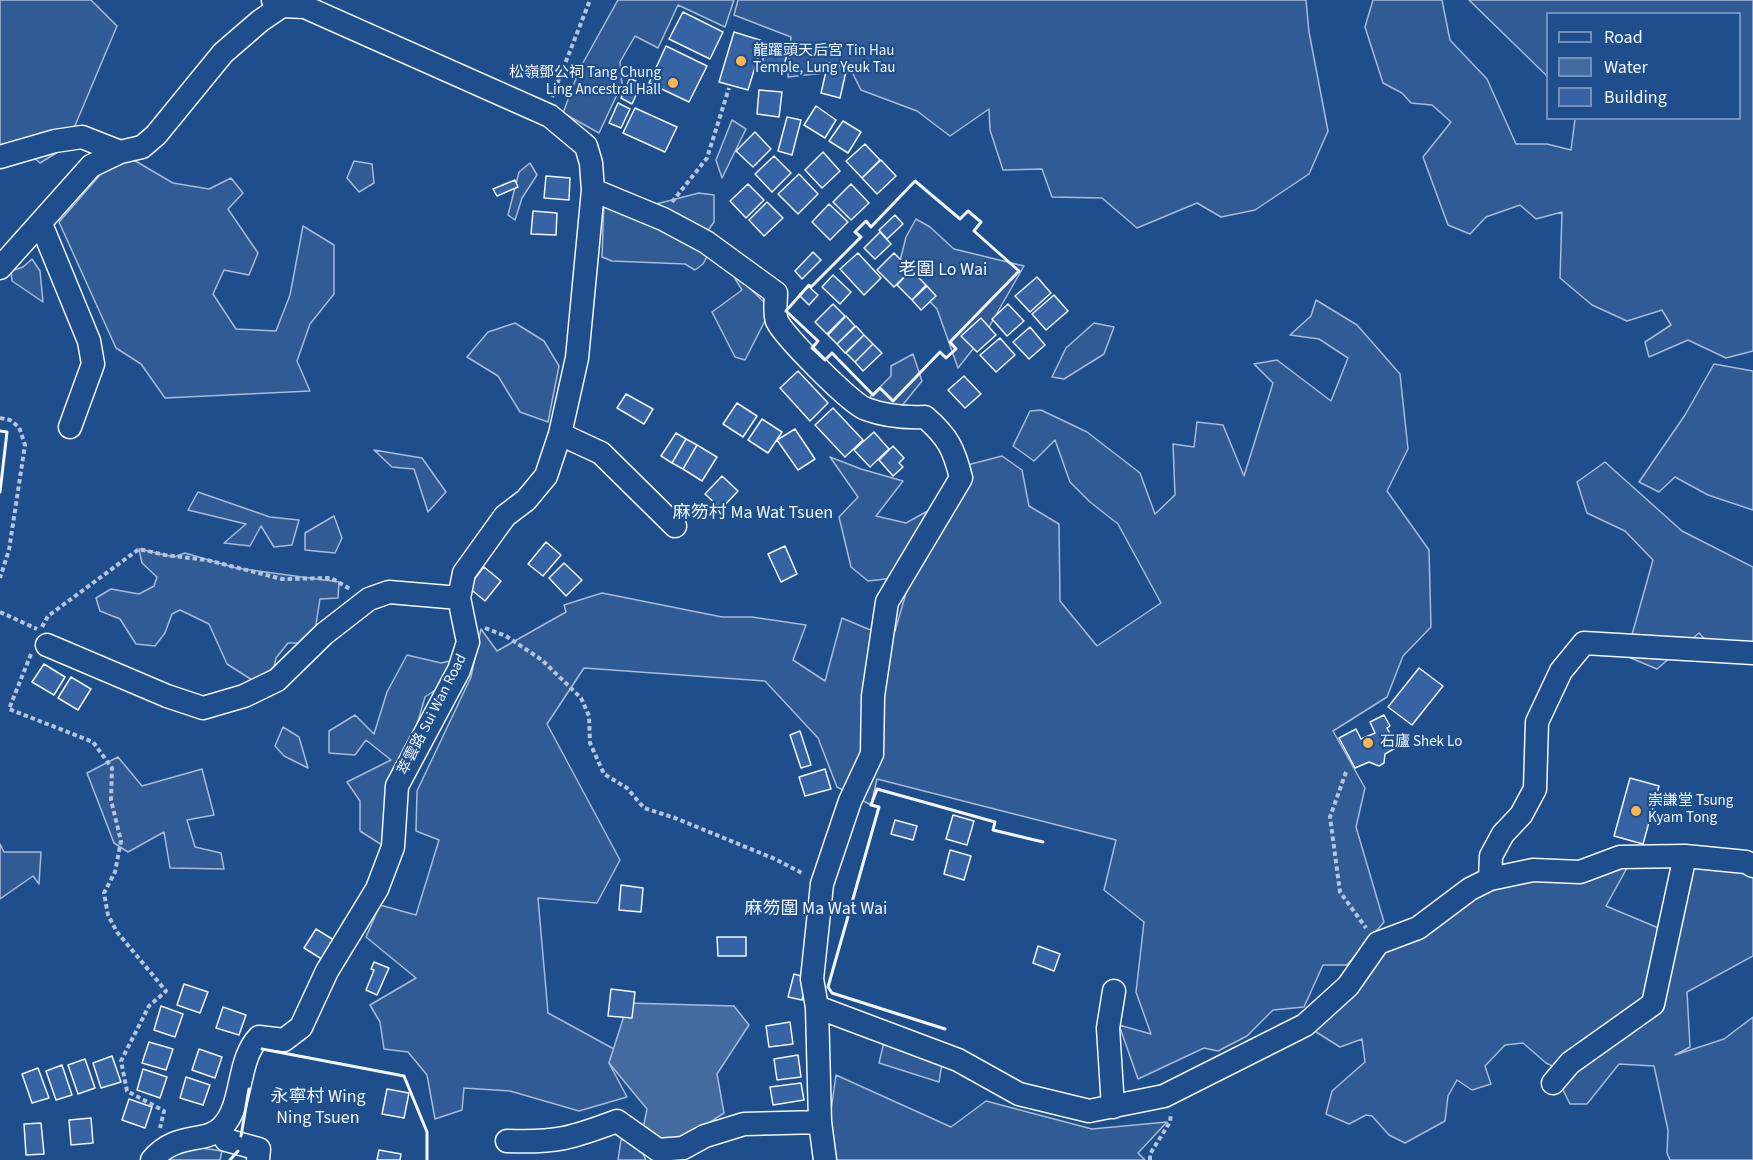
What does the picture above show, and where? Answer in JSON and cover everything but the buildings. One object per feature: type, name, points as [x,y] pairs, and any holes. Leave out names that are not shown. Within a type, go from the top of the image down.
[{"type":"street","points":[[0,268],[92,166],[120,152],[142,147],[156,135],[223,53],[277,3],[304,7],[546,114],[586,146],[591,163],[593,190],[577,358],[560,434],[546,476],[526,500],[505,516],[476,556],[464,573],[459,598],[388,592],[369,599],[349,612],[324,634],[277,680],[244,696],[202,708],[167,696],[39,641]]},
{"type":"street","points":[[0,157],[55,141],[82,137],[120,152]]},
{"type":"street","points":[[593,190],[663,219],[706,242],[776,293],[776,320],[787,336],[863,408],[900,418],[925,417],[939,429],[953,448],[961,478],[887,602],[873,696],[872,754],[850,801],[822,884],[812,979],[817,1007],[820,1122],[825,1160]]},
{"type":"street","points":[[41,224],[89,341],[93,364],[70,427]]},
{"type":"street","points":[[560,434],[601,453],[675,526]]},
{"type":"street","name":"萃雲路 Sui Wan Road","points":[[220,1130],[229,1119],[250,1047],[259,1037],[284,1040],[300,1027],[327,971],[377,889],[393,847],[397,786],[459,670],[468,642],[459,598]]},
{"type":"street","points":[[1490,879],[1491,856],[1503,834],[1521,815],[1535,789],[1537,722],[1561,671],[1584,643],[1753,653]]},
{"type":"street","points":[[817,1007],[958,1060],[1019,1094],[1089,1112],[1164,1096],[1305,1025],[1348,986],[1377,943],[1418,928],[1470,889],[1490,879],[1533,870],[1580,872],[1620,857],[1685,856],[1746,862],[1753,866]]},
{"type":"street","points":[[1553,1083],[1570,1063],[1653,1004],[1685,856]]},
{"type":"street","points":[[1113,1107],[1108,1028],[1114,991]]},
{"type":"street","points":[[507,1141],[547,1143],[576,1137],[617,1121],[658,1150],[683,1148],[705,1136],[744,1124],[820,1122]]},
{"type":"street","points":[[157,1154],[180,1140],[220,1130],[226,1140],[259,1149],[258,1160]]},
{"type":"path","points":[[546,114],[590,0]]},
{"type":"path","points":[[663,219],[674,198],[707,158],[729,88]]},
{"type":"path","points":[[0,418],[10,420],[19,427],[25,445],[9,550],[0,578]]},
{"type":"path","points":[[157,1154],[158,1134],[164,1111],[127,1091],[121,1061],[149,1006],[166,991],[117,932],[108,915],[104,893],[115,872],[121,841],[111,800],[112,768],[93,742],[9,709],[48,616],[139,549],[207,560],[282,579],[331,578],[369,599]]},
{"type":"path","points":[[0,612],[39,641]]},
{"type":"path","points":[[465,620],[506,636],[542,660],[581,698],[589,716],[590,743],[604,774],[627,788],[644,808],[675,818],[775,859],[822,884]]},
{"type":"path","points":[[1346,772],[1330,817],[1340,892],[1377,943]]},
{"type":"path","points":[[1150,1160],[1150,1154],[1170,1122],[1171,1112],[1164,1096]]},
{"type":"shaded area","points":[[0,0],[91,0],[117,26],[66,147],[40,163],[31,155],[0,168]]},
{"type":"shaded area","points":[[618,0],[734,0],[725,27],[678,5],[658,48],[635,36],[620,62],[622,84],[599,133],[563,113],[579,70]]},
{"type":"shaded area","points":[[738,0],[1306,0],[1309,32],[1328,131],[1309,174],[1255,210],[1221,217],[1197,203],[1137,228],[1102,198],[1052,197],[1042,169],[1003,170],[990,130],[989,109],[950,136],[917,111],[861,90],[851,70],[788,77],[791,37],[734,15]]},
{"type":"shaded area","points":[[1373,0],[1442,0],[1450,40],[1487,79],[1516,144],[1547,144],[1571,150],[1575,120],[1741,120],[1741,12],[1546,12],[1546,75],[1469,0],[1753,0],[1753,351],[1726,358],[1688,340],[1649,357],[1645,342],[1671,325],[1662,310],[1627,321],[1592,305],[1560,278],[1562,212],[1536,219],[1520,205],[1486,217],[1470,234],[1448,225],[1423,157],[1451,122],[1432,105],[1411,103],[1402,93],[1383,83],[1365,27]]},
{"type":"shaded area","points":[[732,120],[746,129],[722,178],[716,160]]},
{"type":"shaded area","points":[[120,152],[173,183],[209,189],[231,178],[243,193],[228,209],[258,253],[249,275],[224,270],[213,294],[236,329],[276,331],[290,295],[303,226],[334,245],[334,294],[310,324],[297,361],[310,391],[165,398],[141,364],[116,348],[59,222]]},
{"type":"shaded area","points":[[354,161],[372,164],[374,183],[359,192],[347,178]]},
{"type":"shaded area","points":[[530,163],[537,175],[522,198],[515,220],[508,215],[519,172]]},
{"type":"shaded area","points":[[699,193],[714,195],[714,222],[698,245],[710,251],[703,264],[695,270],[685,264],[612,261],[602,257],[604,201],[652,205]]},
{"type":"shaded area","points":[[916,219],[930,227],[954,249],[1024,266],[985,334],[958,368],[937,309],[898,269],[906,237]]},
{"type":"shaded area","points":[[32,259],[40,271],[43,302],[12,281],[11,271],[23,267]]},
{"type":"shaded area","points":[[728,267],[771,309],[745,360],[735,357],[712,312],[742,290]]},
{"type":"shaded area","points":[[1316,300],[1357,325],[1400,374],[1408,449],[1387,491],[1429,550],[1431,627],[1403,656],[1387,697],[1333,731],[1365,788],[1356,827],[1384,922],[1347,965],[1323,965],[1304,1007],[1273,1010],[1247,1036],[1218,1051],[1204,1048],[1138,1079],[1119,1025],[1151,1034],[1136,992],[1144,922],[1104,890],[1116,840],[877,779],[871,805],[837,787],[818,738],[765,681],[584,668],[547,724],[620,860],[597,903],[538,898],[548,1013],[614,1049],[609,1063],[627,1097],[579,1111],[510,1091],[464,1088],[462,1110],[435,1119],[427,1075],[408,1052],[384,1049],[380,1022],[370,1005],[416,978],[366,937],[380,905],[416,915],[439,840],[416,831],[417,791],[471,677],[481,629],[497,651],[566,612],[564,605],[602,593],[722,617],[752,617],[806,625],[793,660],[825,681],[842,618],[868,629],[895,631],[911,576],[868,581],[851,567],[839,517],[858,497],[830,457],[903,481],[876,516],[906,523],[933,508],[952,469],[1002,456],[1022,470],[1029,506],[1059,524],[1060,601],[1097,646],[1161,603],[1118,524],[1090,502],[1070,482],[1055,440],[1034,461],[1013,446],[1030,411],[1041,410],[1087,432],[1140,473],[1155,514],[1175,495],[1173,444],[1194,447],[1197,422],[1223,425],[1244,476],[1273,383],[1254,364],[1277,360],[1331,401],[1348,358],[1319,339],[1290,335],[1311,316]]},
{"type":"shaded area","points":[[515,323],[544,341],[559,366],[548,422],[520,412],[498,376],[467,357],[488,332]]},
{"type":"shaded area","points":[[1094,323],[1114,327],[1104,354],[1064,379],[1052,377],[1066,348]]},
{"type":"shaded area","points":[[913,354],[922,381],[901,407],[868,399],[891,376],[891,366]]},
{"type":"shaded area","points":[[1714,364],[1753,371],[1753,510],[1708,495],[1675,477],[1659,492],[1639,482],[1685,415]]},
{"type":"shaded area","points":[[374,450],[422,458],[446,492],[428,512],[414,469],[392,467]]},
{"type":"shaded area","points":[[1605,462],[1682,531],[1753,567],[1753,660],[1726,662],[1699,633],[1657,669],[1626,656],[1653,560],[1625,531],[1587,513],[1577,482]]},
{"type":"shaded area","points":[[198,492],[270,517],[299,520],[292,545],[274,547],[261,526],[250,546],[224,543],[246,524],[188,510]]},
{"type":"shaded area","points":[[334,516],[342,538],[335,553],[305,550],[305,533]]},
{"type":"shaded area","points":[[139,549],[174,557],[185,553],[236,568],[339,582],[338,598],[320,599],[314,637],[301,643],[288,643],[276,658],[273,672],[252,680],[227,664],[209,624],[180,610],[172,614],[165,633],[155,646],[136,644],[120,619],[100,611],[96,598],[111,589],[139,594],[154,586],[157,577],[142,563]]},
{"type":"shaded area","points":[[407,655],[441,663],[454,660],[440,687],[425,697],[382,845],[360,831],[360,801],[347,782],[391,760],[366,740],[355,755],[329,753],[329,731],[355,715],[374,734],[387,692]]},
{"type":"shaded area","points":[[283,727],[299,737],[308,768],[284,756],[275,746]]},
{"type":"shaded area","points":[[118,757],[142,786],[202,769],[214,815],[187,820],[195,847],[221,853],[224,869],[170,868],[164,832],[128,852],[114,843],[87,773]]},
{"type":"shaded area","points":[[0,844],[4,852],[41,852],[39,884],[33,876],[0,899]]},
{"type":"shaded area","points":[[1685,856],[1753,866],[1753,956],[1687,992],[1690,1047],[1675,1055],[1724,1039],[1753,1017],[1753,1160],[1670,1160],[1667,1153],[1668,1130],[1654,1066],[1619,1064],[1587,1104],[1570,1104],[1557,1078],[1563,1071],[1546,1063],[1523,1043],[1505,1045],[1485,1066],[1491,1084],[1472,1090],[1457,1080],[1448,1096],[1445,1121],[1405,1143],[1389,1135],[1372,1116],[1366,1115],[1349,1124],[1326,1114],[1332,1091],[1365,1062],[1362,1039],[1340,1047],[1305,1025],[1378,943],[1463,894],[1633,857],[1606,906],[1668,932]]},
{"type":"shaded area","points":[[885,1038],[943,1057],[939,1082],[879,1063]]},
{"type":"shaded area","points":[[836,1075],[951,1127],[986,1101],[1092,1129],[1167,1122],[1138,1153],[1145,1160],[832,1160],[828,1132]]},
{"type":"shaded area","points":[[634,1135],[646,1160],[618,1160],[621,1140]]},
{"type":"shaded area","points":[[187,1146],[222,1151],[220,1160],[160,1160]]},
{"type":"water","points":[[628,1003],[734,1006],[749,1025],[717,1074],[724,1113],[677,1144],[642,1134],[647,1109],[609,1063]]},
{"type":"wall","points":[[915,181],[960,219],[968,211],[981,222],[974,231],[1019,271],[950,342],[956,349],[946,358],[940,352],[893,401],[880,388],[873,395],[832,353],[825,360],[812,348],[818,341],[786,311],[809,285],[811,287],[861,237],[855,232],[866,221],[871,227],[915,181]]},
{"type":"wall","points":[[0,431],[7,432],[0,492]]},
{"type":"wall","points":[[945,1029],[832,993],[828,987],[879,807],[871,805],[877,789],[995,822],[993,830],[1043,842]]},
{"type":"wall","points":[[262,1049],[404,1076],[427,1132],[427,1160]]},
{"type":"wall","points":[[241,1136],[249,1089]]},
{"type":"wall","points":[[230,1160],[238,1151]]},
{"type":"place","name":"龍躍頭天后宮 Tin Hau Temple, Lung Yeuk Tau","points":[[741,61]]},
{"type":"place","name":"松嶺鄧公祠 Tang Chung Ling Ancestral Hall","points":[[673,83]]},
{"type":"place","name":"石廬 Shek Lo","points":[[1368,743]]},
{"type":"place","name":"崇謙堂 Tsung Kyam Tong","points":[[1636,811]]},
{"type":"district","name":"老圍 Lo Wai","points":[[943,271]]},
{"type":"district","name":"麻笏村 Ma Wat Tsuen","points":[[753,514]]},
{"type":"district","name":"麻笏圍 Ma Wat Wai","points":[[816,910]]},
{"type":"district","name":"永寧村 Wing Ning Tsuen","points":[[318,1108]]}]
